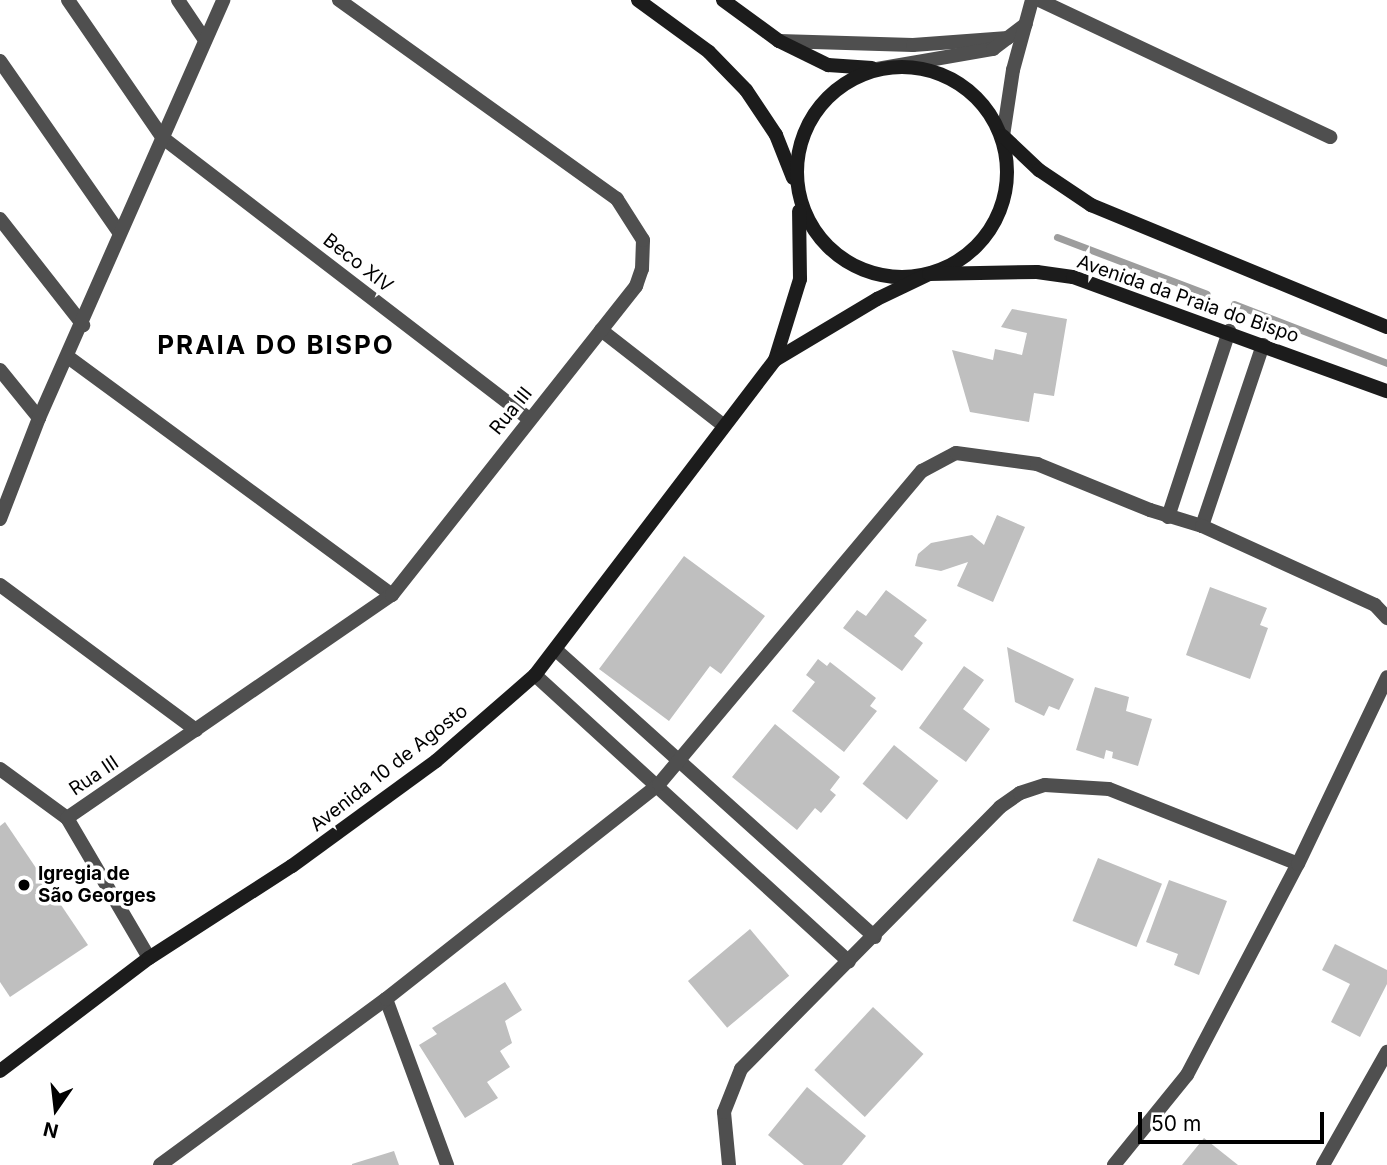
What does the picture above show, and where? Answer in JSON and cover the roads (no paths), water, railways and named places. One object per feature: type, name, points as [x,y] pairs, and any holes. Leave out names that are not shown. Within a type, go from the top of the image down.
[{"type":"street","name":"Beco XIV","points":[[68,0],[163,138],[529,419]]},
{"type":"street","points":[[178,0],[203,37]]},
{"type":"street","points":[[0,519],[39,418],[83,325],[119,232],[163,138],[203,37],[223,0]]},
{"type":"street","name":"Rua III","points":[[67,818],[392,595],[636,286],[644,257],[643,240],[617,200],[340,0]]},
{"type":"street","points":[[638,0],[709,52],[746,90],[776,135],[797,190],[800,279],[775,360]]},
{"type":"street","name":"Avenida da Praia do Bispo","points":[[723,0],[779,41],[828,65],[877,69],[908,66],[939,72],[966,87],[988,109],[1003,136],[1038,170],[1091,205],[1387,327]]},
{"type":"street","points":[[1003,136],[1032,0]]},
{"type":"street","points":[[1039,0],[1330,137]]},
{"type":"street","points":[[877,69],[993,49],[1026,24]]},
{"type":"street","points":[[779,41],[913,45],[1008,38]]},
{"type":"street","points":[[0,61],[119,232]]},
{"type":"street","name":"Avenida da Praia do Bispo","points":[[877,69],[848,81],[823,101],[805,128],[796,158],[797,190],[809,223],[831,250],[860,269],[894,277],[1037,272],[1073,277],[1228,331],[1387,391]]},
{"type":"street","name":"Avenida da Praia do Bispo","points":[[929,274],[961,260],[987,236],[1003,206],[1009,171],[1003,136]]},
{"type":"street","points":[[0,219],[83,325]]},
{"type":"street","name":"Avenida 10 de Agosto","points":[[0,1071],[149,958],[292,866],[436,761],[535,675],[775,360],[877,299],[929,274]]},
{"type":"street","points":[[601,330],[723,425]]},
{"type":"street","points":[[1168,517],[1228,331]]},
{"type":"street","points":[[1202,526],[1263,345]]},
{"type":"street","points":[[68,357],[392,595]]},
{"type":"street","points":[[0,370],[39,418]]},
{"type":"street","points":[[167,1162],[386,999],[659,784],[922,471],[956,453],[1037,464],[1168,517],[1202,526],[1375,605],[1387,618]]},
{"type":"street","points":[[0,585],[196,730]]},
{"type":"street","points":[[556,650],[875,937]]},
{"type":"street","points":[[535,675],[659,784],[849,962]]},
{"type":"street","points":[[1114,1165],[1186,1075],[1298,864],[1387,677]]},
{"type":"street","name":"Rua III","points":[[0,769],[67,818],[149,958]]},
{"type":"street","points":[[729,1165],[724,1112],[741,1069],[875,937],[1000,807],[1045,785],[1109,789],[1298,864]]},
{"type":"street","points":[[386,999],[447,1165]]},
{"type":"street","points":[[1323,1165],[1387,1052]]},
{"type":"waterway","points":[[1057,237],[1207,294]]},
{"type":"waterway","points":[[1234,304],[1387,363]]},
{"type":"place","name":"Igregia de São Georges","points":[[24,885]]},
{"type":"district","name":"PRAIA DO BISPO","points":[[276,345]]}]
